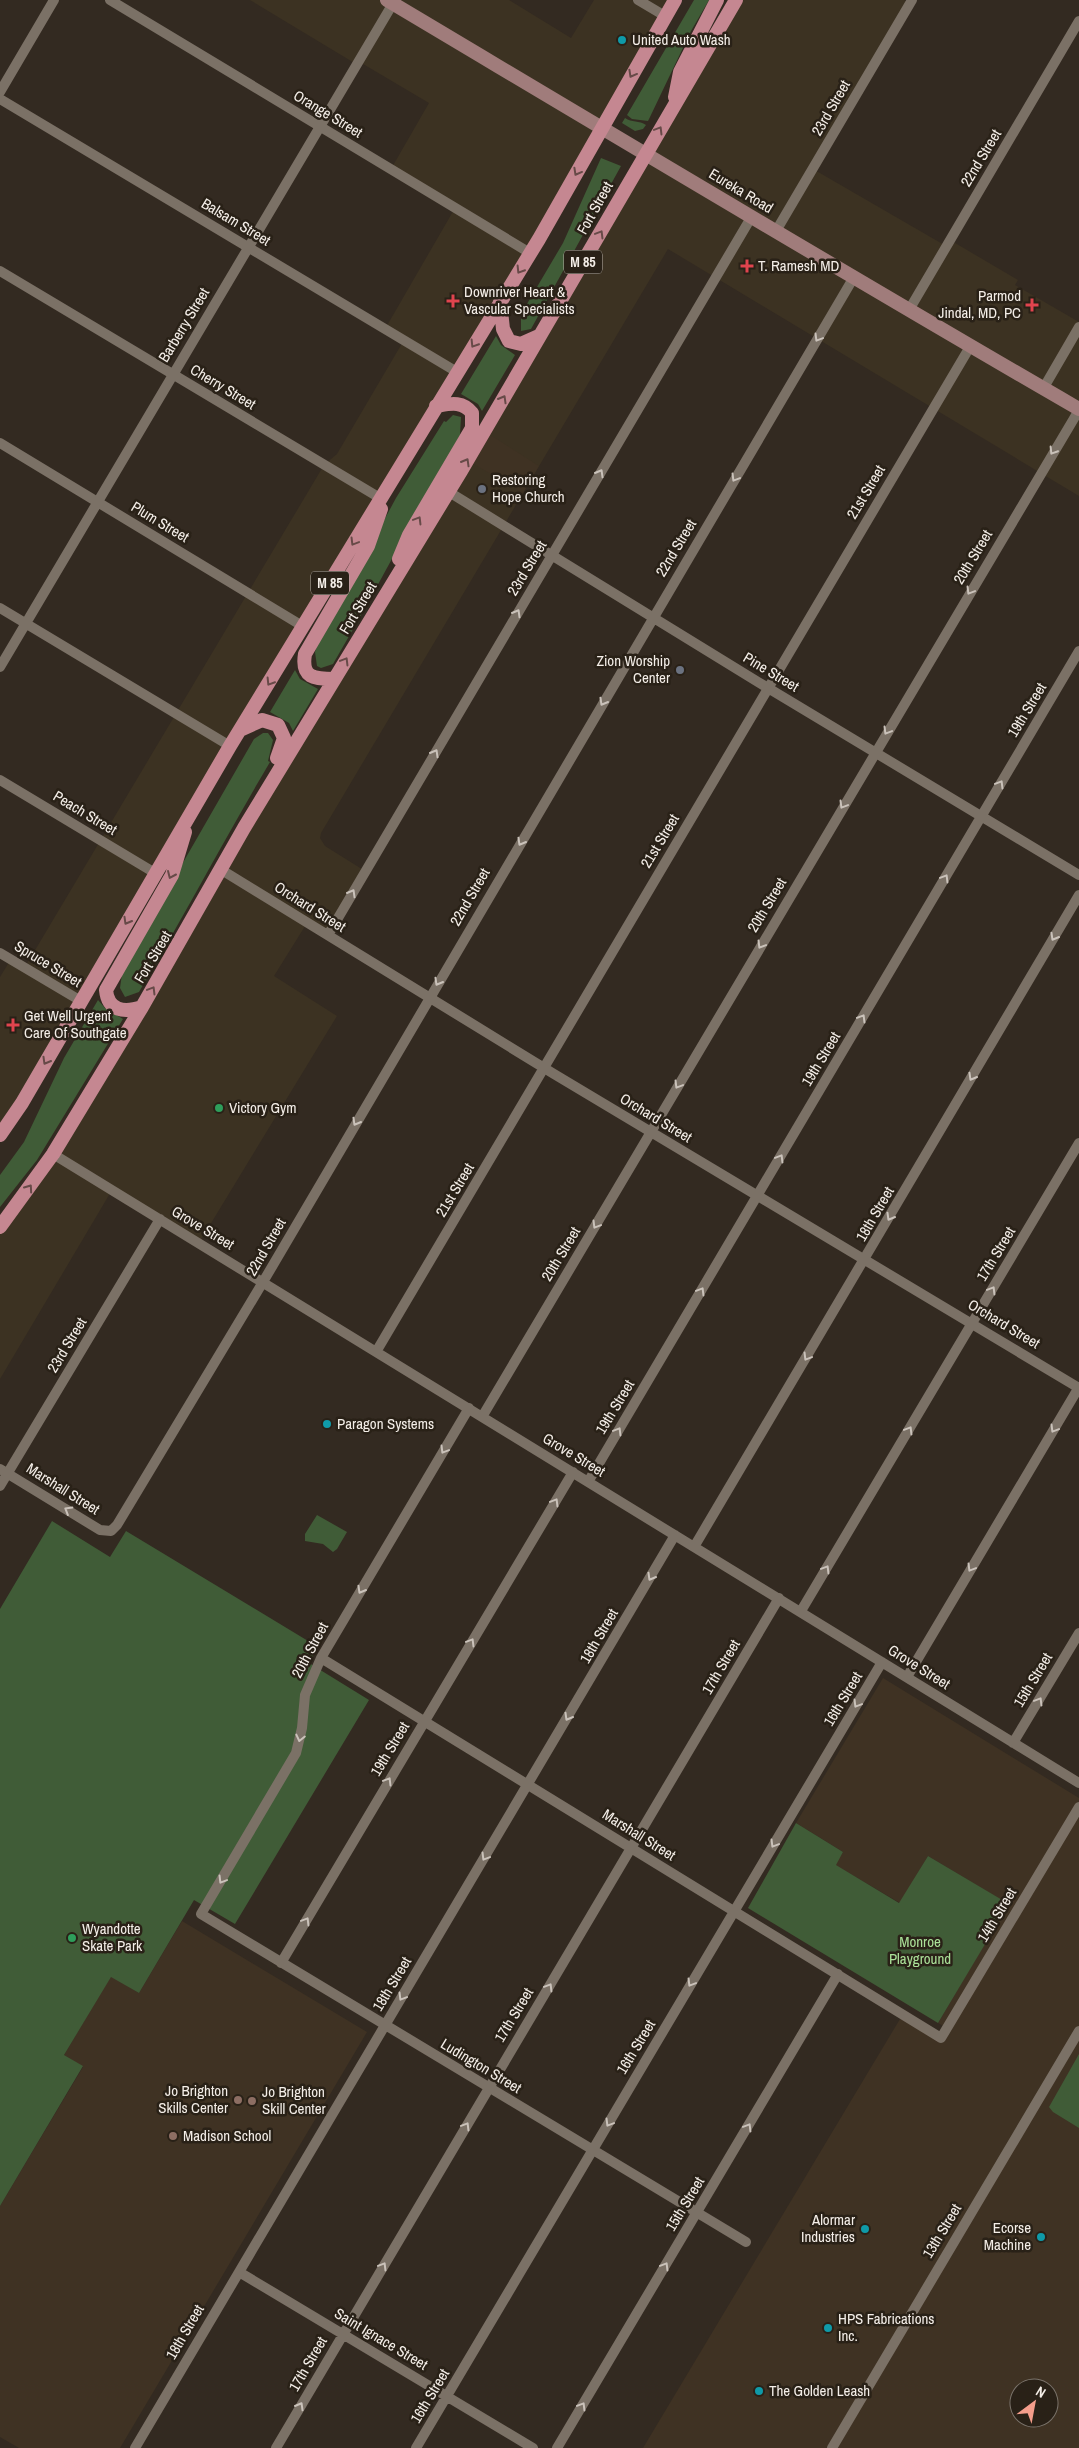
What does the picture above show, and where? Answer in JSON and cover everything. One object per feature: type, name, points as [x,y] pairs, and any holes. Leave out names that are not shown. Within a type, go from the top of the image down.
[{"type":"main road","name":"M 85","points":[[2,1128],[22,1103],[230,746],[530,253],[675,0]]},
{"type":"main road","points":[[674,105],[680,72],[717,0]]},
{"type":"main road","name":"Fort Street","points":[[0,1227],[53,1154],[142,1007],[220,869],[449,492],[736,0]]},
{"type":"main road","name":"Eureka Road","points":[[392,1],[644,155],[752,216],[1079,410]]},
{"type":"main road","points":[[500,302],[503,329],[509,341],[521,344],[539,336]]},
{"type":"main road","points":[[394,581],[399,559],[410,535],[472,428],[472,412],[463,405],[450,403],[436,406]]},
{"type":"main road","points":[[334,679],[319,679],[309,675],[305,668],[305,654],[368,546],[392,478]]},
{"type":"main road","points":[[199,909],[201,896],[211,872],[284,743],[282,730],[272,722],[262,720],[240,730]]},
{"type":"main road","points":[[142,1007],[123,1011],[115,1008],[109,1003],[106,990],[172,875],[191,812]]},
{"type":"street","points":[[0,92],[54,0]]},
{"type":"street","name":"Orange Street","points":[[110,0],[530,253]]},
{"type":"street","points":[[638,0],[665,16]]},
{"type":"street","name":"23rd Street","points":[[776,231],[912,0]]},
{"type":"street","name":"Barberry Street","points":[[0,667],[392,1]]},
{"type":"street","name":"22nd Street","points":[[909,310],[1079,21]]},
{"type":"street","name":"Balsam Street","points":[[0,99],[457,372]]},
{"type":"street","name":"23rd Street","points":[[328,935],[752,216]]},
{"type":"street","name":"Cherry Street","points":[[0,271],[380,498]]},
{"type":"street","name":"22nd Street","points":[[111,1531],[117,1525],[263,1282],[854,277]]},
{"type":"street","points":[[1043,388],[1079,327]]},
{"type":"street","name":"21st Street","points":[[376,1352],[971,346]]},
{"type":"street","name":"20th Street","points":[[482,1417],[874,752],[1079,410]]},
{"type":"street","name":"Plum Street","points":[[0,443],[304,627]]},
{"type":"street","name":"Pine Street","points":[[449,492],[652,618],[1079,875]]},
{"type":"street","points":[[0,608],[230,746]]},
{"type":"street","name":"19th Street","points":[[588,1482],[1079,651]]},
{"type":"street","name":"Peach Street","points":[[0,780],[155,872]]},
{"type":"street","name":"Orchard Street","points":[[220,869],[650,1132],[1079,1387]]},
{"type":"street","name":"18th Street","points":[[694,1547],[1079,895]]},
{"type":"street","name":"Spruce Street","points":[[0,953],[81,1001]]},
{"type":"street","name":"17th Street","points":[[801,1611],[1079,1144]]},
{"type":"street","name":"Grove Street","points":[[53,1154],[1079,1783]]},
{"type":"street","name":"23rd Street","points":[[0,1486],[4,1471],[160,1219]]},
{"type":"street","points":[[907,1677],[1079,1387]]},
{"type":"street","name":"20th Street","points":[[201,1914],[294,1758],[300,1740],[305,1695],[321,1658],[468,1408]]},
{"type":"street","name":"Marshall Street","points":[[4,1471],[100,1530],[111,1531]]},
{"type":"street","name":"19th Street","points":[[281,1963],[573,1472]]},
{"type":"street","name":"18th Street","points":[[135,2448],[675,1535]]},
{"type":"street","name":"17th Street","points":[[276,2448],[779,1598]]},
{"type":"street","name":"15th Street","points":[[1013,1743],[1079,1633]]},
{"type":"street","name":"Marshall Street","points":[[321,1658],[941,2038]]},
{"type":"street","name":"16th Street","points":[[416,2448],[882,1662]]},
{"type":"street","name":"14th Street","points":[[941,2038],[1079,1807]]},
{"type":"street","name":"Ludington Street","points":[[201,1914],[746,2242]]},
{"type":"street","name":"15th Street","points":[[557,2448],[838,1974]]},
{"type":"street","name":"13th Street","points":[[832,2448],[1079,2031]]},
{"type":"street","name":"Saint Ignace Street","points":[[239,2272],[533,2448]]},
{"type":"shaded area","points":[[250,0],[509,0],[571,38],[594,0],[675,0],[0,1135],[0,977],[11,959],[25,967],[324,465],[337,454],[404,340],[385,329],[455,208],[391,169],[429,103],[358,61],[356,64]]},
{"type":"shaded area","points":[[736,0],[904,0],[910,4],[813,169],[946,246],[950,240],[1018,280],[1015,285],[1079,322],[1079,496],[668,249],[321,833],[320,838],[325,846],[365,871],[328,935],[307,923],[274,976],[337,1016],[199,1243],[112,1190],[0,1379],[0,1227],[53,1154]]},
{"type":"shaded area","points":[[484,431],[539,466],[523,493],[467,460]]},
{"type":"shaded area","points":[[883,1678],[1079,1798],[1079,2448],[643,2448],[903,2014],[941,2038],[947,2028],[938,2023],[1008,1904],[928,1856],[900,1903],[835,1865],[843,1852],[796,1823]]},
{"type":"shaded area","name":"Madison School","points":[[182,1921],[367,2032],[120,2448],[19,2448],[0,2437],[0,2206],[83,2067],[64,2055],[111,1976],[139,1993]]},
{"type":"green space","points":[[694,0],[709,0],[691,31],[648,121],[632,119],[627,115]]},
{"type":"green space","points":[[625,118],[646,125],[643,129],[635,131],[622,123]]},
{"type":"green space","points":[[601,158],[621,166],[531,329],[521,331],[521,314],[563,243]]},
{"type":"green space","points":[[496,336],[501,345],[515,355],[482,411],[478,404],[461,394]]},
{"type":"green space","points":[[453,415],[461,417],[460,435],[333,664],[321,668],[317,666],[315,652],[318,643],[396,498],[444,421],[446,422]]},
{"type":"green space","points":[[295,670],[300,679],[318,689],[293,731],[289,723],[270,712]]},
{"type":"green space","points":[[263,733],[268,733],[273,740],[268,761],[270,762],[139,992],[125,997],[120,988],[123,967],[254,739]]},
{"type":"green space","points":[[98,1000],[105,1008],[123,1019],[37,1160],[0,1207],[0,1175],[24,1142],[64,1058]]},
{"type":"green space","points":[[317,1515],[347,1532],[337,1549],[333,1552],[323,1544],[305,1541],[305,1534]]},
{"type":"green space","points":[[52,1521],[110,1557],[126,1531],[318,1647],[309,1663],[369,1700],[235,1924],[194,1900],[139,1993],[111,1977],[64,2055],[83,2066],[0,2206],[0,1609]]},
{"type":"green space","name":"Monroe Playground","points":[[796,1823],[843,1852],[836,1865],[899,1903],[928,1856],[1009,1904],[938,2023],[748,1908]]},
{"type":"green space","points":[[1079,2054],[1079,2128],[1053,2112],[1049,2107]]},
{"type":"place","name":"United Auto Wash","points":[[622,40]]},
{"type":"place","name":"T. Ramesh MD","points":[[747,266]]},
{"type":"place","name":"Downriver Heart & Vascular Specialists","points":[[453,301]]},
{"type":"place","name":"Parmod Jindal, MD, PC","points":[[1032,305]]},
{"type":"place","name":"Restoring Hope Church","points":[[482,489]]},
{"type":"place","name":"Zion Worship Center","points":[[680,670]]},
{"type":"place","name":"Get Well Urgent Care Of Southgate","points":[[13,1025]]},
{"type":"place","name":"Victory Gym","points":[[219,1108]]},
{"type":"place","name":"Paragon Systems","points":[[327,1424]]},
{"type":"place","name":"Wyandotte Skate Park","points":[[72,1938]]},
{"type":"place","name":"Jo Brighton Skills Center","points":[[238,2100]]},
{"type":"place","name":"Jo Brighton Skill Center","points":[[252,2101]]},
{"type":"place","name":"Madison School","points":[[173,2136]]},
{"type":"place","name":"Alormar Industries","points":[[865,2229]]},
{"type":"place","name":"Ecorse Machine","points":[[1041,2237]]},
{"type":"place","name":"HPS Fabrications Inc.","points":[[828,2328]]},
{"type":"place","name":"The Golden Leash","points":[[759,2391]]}]
